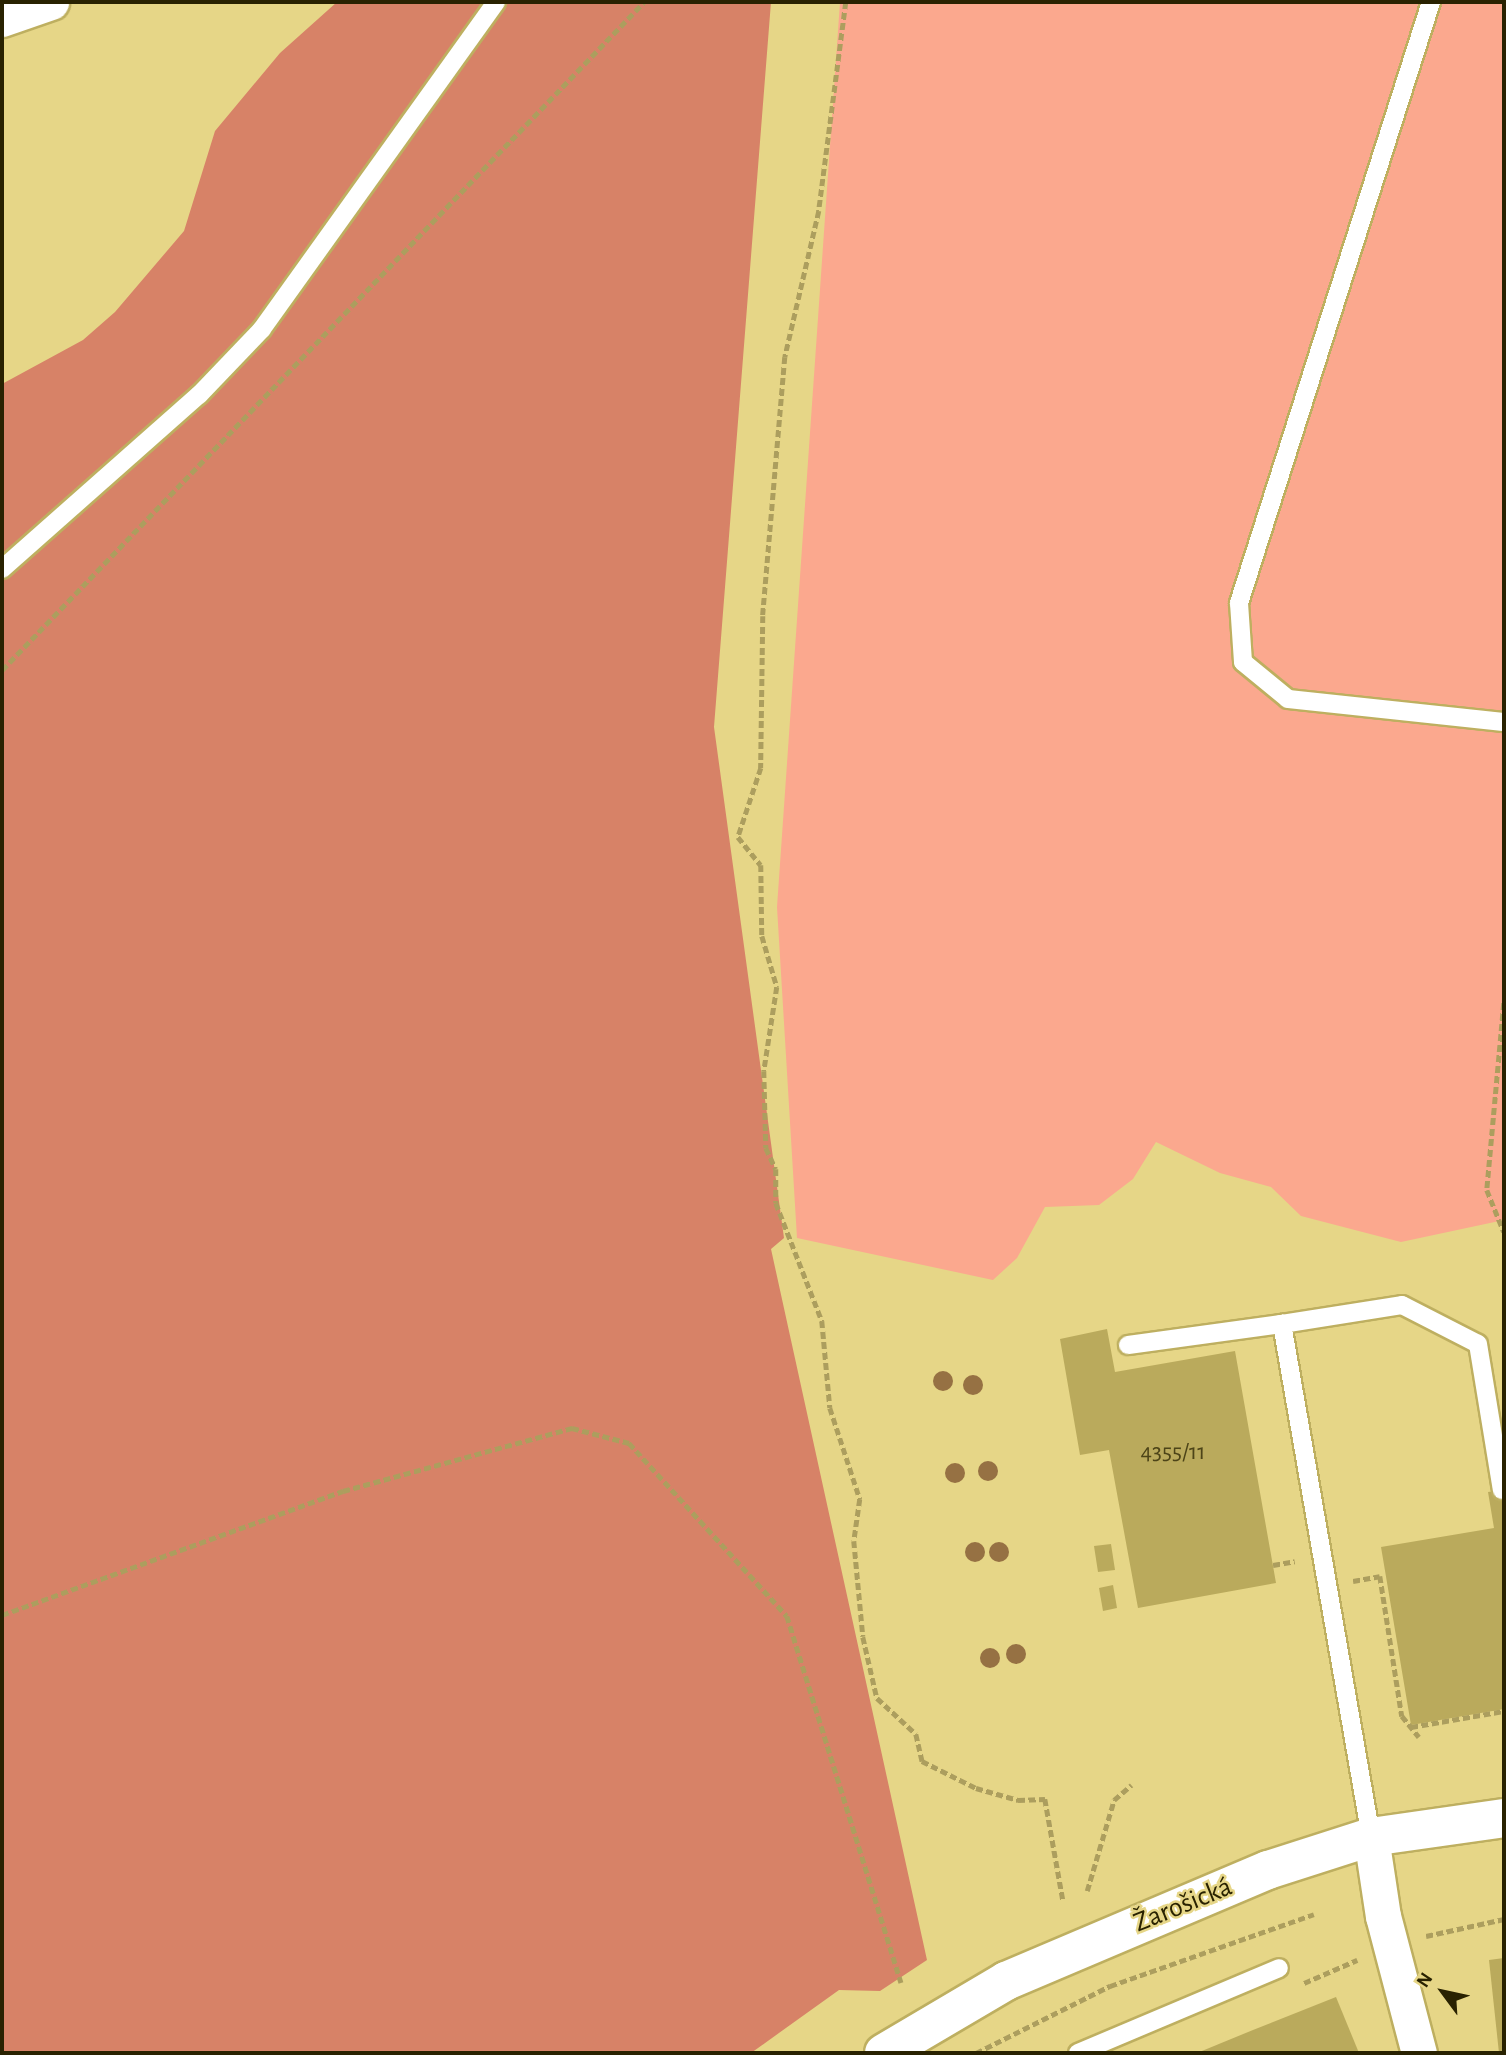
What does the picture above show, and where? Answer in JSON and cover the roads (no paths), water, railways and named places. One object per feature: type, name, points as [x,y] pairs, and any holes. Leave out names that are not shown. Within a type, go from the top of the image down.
[{"type":"main road","name":"Žarošická","points":[[884,2053],[1070,1952],[1268,1870],[1371,1837],[1504,1818]]},
{"type":"street","points":[[2,19],[51,2]]},
{"type":"street","points":[[1371,1837],[1383,1916],[1419,2053]]},
{"type":"lane","points":[[2,569],[200,395],[261,329],[496,2]]},
{"type":"lane","points":[[1431,2],[1239,603],[1243,662],[1288,699],[1504,722]]},
{"type":"lane","points":[[1128,1345],[1402,1305],[1478,1344],[1502,1490]]},
{"type":"lane","points":[[1282,1324],[1371,1837]]},
{"type":"lane","points":[[1078,2053],[1279,1968]]}]
